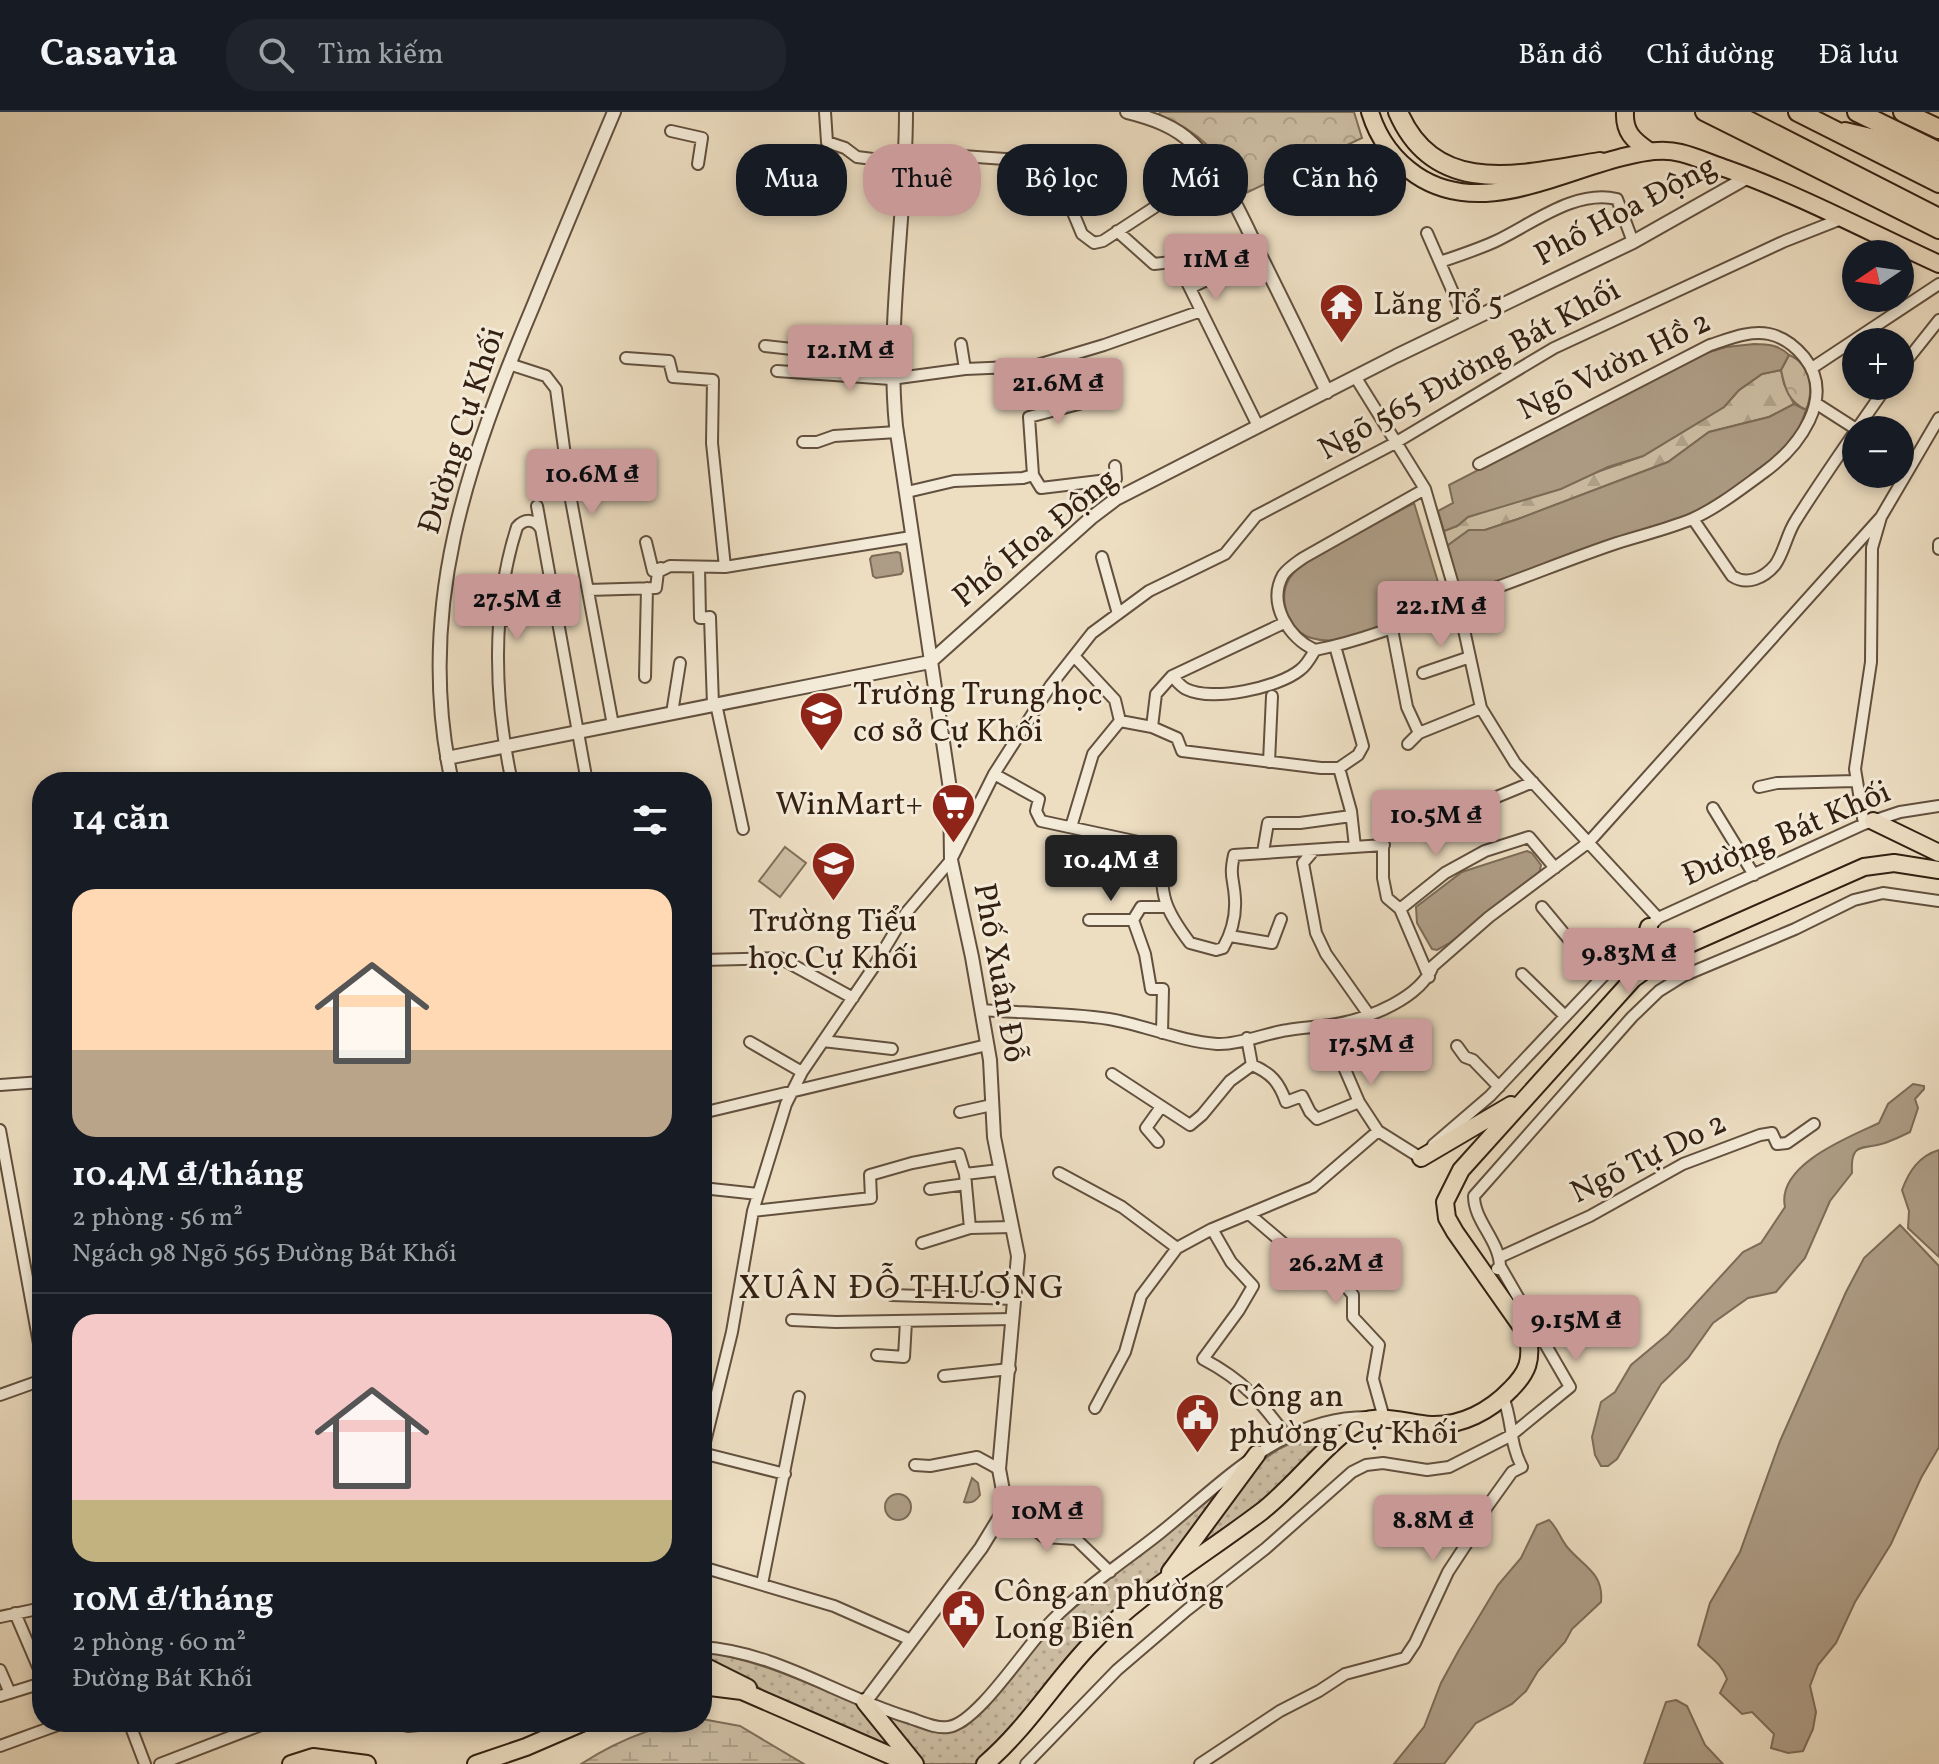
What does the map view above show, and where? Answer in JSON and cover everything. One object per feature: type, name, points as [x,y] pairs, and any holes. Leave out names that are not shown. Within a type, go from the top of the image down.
[{"type":"highway","points":[[1398,112],[1407,134],[1423,152],[1444,165],[1468,173],[1492,176],[1528,174],[1600,162]]},
{"type":"highway","points":[[1731,112],[1858,183],[1939,218]]},
{"type":"highway","points":[[1798,112],[1825,126],[1876,144],[1939,183]]},
{"type":"highway","points":[[1857,112],[1939,152]]},
{"type":"highway","points":[[1903,112],[1939,129]]},
{"type":"main road","points":[[1370,112],[1386,146],[1405,167],[1426,182],[1451,191],[1504,191],[1538,184],[1600,162],[1649,151],[1679,152],[1818,207],[1939,264]]},
{"type":"main road","points":[[1625,112],[1627,133],[1649,151]]},
{"type":"main road","points":[[1704,112],[1858,183],[1939,230]]},
{"type":"main road","points":[[1876,144],[1939,170]]},
{"type":"main road","points":[[1868,822],[1939,853]]},
{"type":"main road","points":[[985,1764],[1019,1730],[1090,1644],[1159,1587],[1264,1509],[1351,1427],[1375,1418],[1429,1425],[1452,1424],[1475,1417],[1503,1397],[1526,1373],[1531,1356],[1528,1336],[1496,1267],[1447,1218],[1445,1202],[1461,1170],[1633,979],[1669,953],[1864,867],[1894,863],[1939,870]]},
{"type":"main road","points":[[1633,979],[1654,923]]},
{"type":"main road","points":[[1421,1158],[1529,1094]]},
{"type":"main road","points":[[1159,1587],[1257,1454]]},
{"type":"main road","points":[[712,1670],[780,1708]]},
{"type":"main road","points":[[712,1687],[742,1691],[912,1764]]},
{"type":"main road","points":[[865,1702],[912,1764]]},
{"type":"main road","points":[[526,1747],[542,1732]]},
{"type":"main road","points":[[476,1764],[561,1732]]},
{"type":"main road","points":[[291,1764],[313,1757],[367,1764]]},
{"type":"street","name":"Đường Cự Khối","points":[[450,772],[440,705],[439,648],[452,536],[469,477],[509,364],[614,112]]},
{"type":"street","points":[[825,112],[827,142],[863,157]]},
{"type":"street","name":"Phố Xuân Đỗ","points":[[905,144],[906,112]]},
{"type":"street","points":[[1127,112],[1156,120],[1193,144]]},
{"type":"street","points":[[671,131],[702,138],[698,164]]},
{"type":"street","name":"Phố Hoa Động","points":[[930,662],[1103,509],[1129,492],[1466,322],[1633,242],[1748,177]]},
{"type":"street","points":[[1440,262],[1493,242],[1560,208],[1600,195],[1617,199],[1633,242]]},
{"type":"street","points":[[1818,207],[1822,226]]},
{"type":"street","points":[[1077,216],[1087,239],[1097,243],[1143,214]]},
{"type":"street","name":"Phố Xuân Đỗ","points":[[901,216],[891,379],[911,537],[950,789],[951,860],[987,1045],[994,1137],[1018,1256],[999,1469],[1006,1507]]},
{"type":"street","points":[[1241,216],[1327,392]]},
{"type":"street","name":"Ngõ 565 Đường Bát Khối","points":[[712,1413],[732,1332],[753,1211],[792,1092],[906,913],[951,860],[994,774],[1051,685],[1092,633],[1149,591],[1225,554],[1256,516],[1395,443],[1554,348],[1645,304],[1841,219]]},
{"type":"street","points":[[1117,231],[1154,264],[1176,264],[1258,426]]},
{"type":"street","points":[[1427,233],[1466,322]]},
{"type":"street","points":[[1190,288],[1260,255]]},
{"type":"street","points":[[1425,489],[1303,558],[1285,572],[1278,600],[1284,623],[1295,636],[1315,650],[1335,646],[1392,629],[1613,544],[1693,519],[1765,473],[1786,455],[1804,431],[1817,404],[1812,368],[1938,289]]},
{"type":"street","points":[[777,371],[891,379],[965,369],[1034,366],[1201,311]]},
{"type":"street","points":[[1914,351],[1939,320]]},
{"type":"street","name":"Ngõ Vườn Hồ 2","points":[[1479,464],[1696,352],[1736,337],[1759,333],[1780,338],[1796,349],[1812,368]]},
{"type":"street","points":[[961,344],[965,369]]},
{"type":"street","points":[[765,346],[792,349],[811,373]]},
{"type":"street","points":[[626,358],[669,361],[673,377],[713,380],[712,443],[725,567]]},
{"type":"street","points":[[509,364],[546,376],[556,389],[571,500],[613,725]]},
{"type":"street","points":[[1356,378],[1425,489],[1458,602],[1481,708],[1515,763],[1589,842],[1654,923]]},
{"type":"street","points":[[1109,396],[1029,417],[1033,475],[1041,488],[1116,479],[1115,466]]},
{"type":"street","points":[[1817,404],[1842,420]]},
{"type":"street","points":[[981,1010],[1110,1019],[1219,1044],[1290,1029],[1337,1024],[1369,1015],[1411,993],[1429,977],[1433,966],[1489,917],[1589,842],[1881,517],[1939,418]]},
{"type":"street","points":[[803,442],[817,442],[834,436],[897,432]]},
{"type":"street","points":[[1693,519],[1732,576],[1741,582],[1754,580],[1776,564],[1794,522],[1842,450]]},
{"type":"street","points":[[907,492],[954,481],[1033,475]]},
{"type":"street","points":[[537,506],[585,772]]},
{"type":"street","points":[[1868,822],[1855,781],[1855,769],[1871,662],[1872,548],[1881,517]]},
{"type":"street","points":[[510,772],[499,689],[505,580],[517,527],[523,521],[530,520],[541,529]]},
{"type":"street","points":[[646,542],[653,571],[666,566],[725,567],[911,537]]},
{"type":"street","points":[[1102,557],[1118,614]]},
{"type":"street","points":[[588,590],[656,588],[658,572],[666,566]]},
{"type":"street","points":[[699,567],[700,618],[710,617],[714,705],[743,829]]},
{"type":"street","points":[[645,677],[647,588]]},
{"type":"street","points":[[501,621],[555,609]]},
{"type":"street","points":[[1152,727],[1156,694],[1172,676],[1284,623]]},
{"type":"street","points":[[1392,629],[1407,707],[1419,733]]},
{"type":"street","points":[[926,639],[948,646]]},
{"type":"street","points":[[1120,721],[1152,727],[1177,738],[1182,751],[1339,768],[1358,755],[1363,746],[1335,646]]},
{"type":"street","points":[[1172,676],[1184,688],[1191,690],[1222,694],[1240,692],[1292,676],[1308,663],[1315,650]]},
{"type":"street","points":[[1074,656],[1115,700],[1120,721]]},
{"type":"street","points":[[1423,673],[1470,657]]},
{"type":"street","points":[[447,758],[930,662]]},
{"type":"street","points":[[672,713],[680,663]]},
{"type":"street","points":[[1269,762],[1272,696]]},
{"type":"street","points":[[1408,744],[1419,733],[1481,708]]},
{"type":"street","points":[[1071,827],[1093,754],[1120,721]]},
{"type":"street","points":[[1339,768],[1355,847]]},
{"type":"street","points":[[994,774],[1039,799],[1036,811],[1041,821],[1157,846],[1161,852],[1162,896],[1167,907],[1190,943],[1216,950],[1223,948],[1230,936],[1235,910],[1230,874],[1234,855],[1384,845]]},
{"type":"street","points":[[1759,787],[1777,783],[1855,781]]},
{"type":"street","points":[[1470,808],[1533,782]]},
{"type":"street","points":[[1383,798],[1383,878],[1387,898],[1400,909],[1429,977]]},
{"type":"street","name":"Đường Bát Khối","points":[[1421,1158],[1499,1087],[1654,923],[1868,822],[1900,812],[1939,806]]},
{"type":"street","points":[[1713,808],[1754,875]]},
{"type":"street","points":[[1263,852],[1268,823],[1300,823],[1351,816]]},
{"type":"street","points":[[1400,909],[1445,873],[1485,851],[1529,837],[1555,868]]},
{"type":"street","points":[[1314,850],[1303,863],[1316,933],[1326,954],[1369,1015]]},
{"type":"street","points":[[1026,1764],[1117,1670],[1265,1549],[1352,1472],[1366,1465],[1383,1463],[1427,1470],[1449,1467],[1510,1436],[1570,1387],[1496,1267],[1474,1196],[1632,1017],[1659,991],[1683,976],[1795,929],[1854,900],[1883,893],[1939,901]]},
{"type":"street","points":[[1133,920],[1141,907],[1167,907]]},
{"type":"street","points":[[1542,907],[1601,978]]},
{"type":"street","points":[[1230,936],[1272,943],[1281,919]]},
{"type":"street","points":[[1089,920],[1133,920]]},
{"type":"street","points":[[1133,920],[1145,954],[1151,989],[1163,989],[1162,1033]]},
{"type":"street","points":[[712,960],[780,958],[853,998]]},
{"type":"street","points":[[1522,974],[1565,1016]]},
{"type":"street","points":[[1337,1024],[1337,1051],[1359,1102],[1378,1131],[1421,1158]]},
{"type":"street","points":[[1247,1038],[1252,1065]]},
{"type":"street","points":[[823,1041],[892,1049]]},
{"type":"street","points":[[750,1042],[802,1072]]},
{"type":"street","points":[[712,1111],[987,1045]]},
{"type":"street","points":[[1457,1046],[1499,1087]]},
{"type":"street","points":[[1252,1065],[1271,1073],[1281,1087],[1286,1102],[1302,1096],[1317,1119],[1359,1102]]},
{"type":"street","points":[[1112,1074],[1190,1125],[1230,1081],[1252,1065]]},
{"type":"street","points":[[0,1085],[32,1083]]},
{"type":"street","points":[[960,1112],[992,1105]]},
{"type":"street","points":[[1158,1142],[1146,1128],[1161,1107]]},
{"type":"street","name":"Ngõ Tự Do 2","points":[[1496,1267],[1683,1164],[1760,1135],[1772,1133],[1777,1144],[1787,1143],[1814,1124]]},
{"type":"street","points":[[0,1130],[32,1305]]},
{"type":"street","points":[[1095,1408],[1125,1352],[1141,1296],[1177,1248],[1212,1229],[1313,1187],[1378,1131]]},
{"type":"street","points":[[753,1211],[871,1198],[870,1175],[959,1154],[966,1179],[970,1228]]},
{"type":"street","points":[[930,1189],[1000,1170]]},
{"type":"street","points":[[1059,1173],[1122,1207],[1177,1248]]},
{"type":"street","points":[[712,1189],[758,1194]]},
{"type":"street","points":[[712,1649],[756,1657],[865,1702],[935,1726],[949,1727],[964,1721],[1052,1620],[1231,1471],[1288,1438],[1336,1419],[1359,1416],[1384,1418],[1373,1379],[1379,1345],[1353,1317],[1353,1295],[1296,1254],[1249,1214]]},
{"type":"street","points":[[922,1243],[970,1228],[1012,1227]]},
{"type":"street","points":[[1212,1229],[1231,1262],[1253,1286],[1203,1359],[1232,1374],[1258,1399],[1288,1438]]},
{"type":"street","points":[[891,1295],[1015,1299]]},
{"type":"street","points":[[792,1320],[1013,1319]]},
{"type":"street","points":[[877,1355],[904,1357],[906,1321]]},
{"type":"street","points":[[944,1376],[1010,1369]]},
{"type":"street","points":[[0,1395],[32,1384]]},
{"type":"street","points":[[762,1584],[799,1397]]},
{"type":"street","points":[[1200,1764],[1280,1711],[1345,1674],[1405,1658],[1448,1572],[1484,1511],[1512,1472],[1522,1467],[1513,1451],[1503,1397]]},
{"type":"street","points":[[712,1456],[785,1474]]},
{"type":"street","points":[[915,1465],[930,1466],[977,1457],[999,1469]]},
{"type":"street","points":[[865,1702],[981,1548],[1006,1507],[1044,1537],[1076,1539],[1110,1572]]},
{"type":"street","points":[[712,1570],[834,1606],[911,1640]]},
{"type":"street","points":[[0,1617],[32,1610]]},
{"type":"street","points":[[15,1613],[32,1653]]},
{"type":"street","points":[[0,1670],[5,1694],[32,1686]]},
{"type":"street","points":[[0,1746],[38,1732]]},
{"type":"street","points":[[133,1732],[145,1764]]},
{"type":"street","points":[[160,1764],[243,1732]]},
{"type":"green space","points":[[1160,112],[1354,112],[1362,138],[1349,144],[1264,144],[1264,184],[1248,192],[1248,144],[1207,144],[1159,115]]},
{"type":"green space","points":[[1789,355],[1802,365],[1809,378],[1810,394],[1806,410],[1791,398],[1784,383],[1781,370]]},
{"type":"green space","points":[[1781,370],[1794,404],[1769,417],[1709,432],[1668,462],[1518,519],[1485,530],[1469,530],[1447,546],[1444,531],[1468,517],[1643,456],[1724,407],[1738,391],[1762,374]]},
{"type":"green space","points":[[785,847],[806,863],[780,897],[759,881]]},
{"type":"green space","points":[[1348,1423],[1272,1493],[1180,1567],[1260,1462],[1311,1433]]},
{"type":"green space","points":[[1225,1483],[1162,1575],[982,1761],[975,1764],[921,1764],[880,1711],[933,1730],[955,1730],[966,1726],[1049,1629]]},
{"type":"green space","points":[[712,1653],[761,1666],[854,1702],[901,1756],[775,1698],[738,1674],[712,1663]]},
{"type":"green space","points":[[712,1721],[740,1726],[804,1764],[581,1764],[638,1734],[712,1732]]},
{"type":"shaded area","points":[[1754,344],[1773,346],[1789,355],[1781,370],[1762,374],[1739,390],[1724,407],[1643,456],[1608,467],[1561,489],[1468,517],[1444,531],[1438,511],[1453,503],[1449,485],[1703,354],[1726,347]]},
{"type":"shaded area","points":[[1794,404],[1806,410],[1796,437],[1788,448],[1705,507],[1684,518],[1626,535],[1469,591],[1458,586],[1447,546],[1469,530],[1485,530],[1518,519],[1668,462],[1709,432],[1769,417]]},
{"type":"shaded area","points":[[1414,503],[1444,602],[1405,620],[1355,637],[1331,640],[1310,638],[1294,627],[1284,598],[1286,585],[1297,569],[1308,560]]},
{"type":"shaded area","points":[[900,553],[901,574],[873,576],[872,556]]},
{"type":"shaded area","points":[[1527,851],[1541,865],[1539,875],[1448,944],[1437,950],[1432,949],[1417,923],[1416,907],[1462,872]]},
{"type":"shaded area","points":[[1913,1084],[1924,1086],[1924,1089],[1915,1099],[1918,1108],[1910,1132],[1856,1151],[1852,1173],[1830,1201],[1805,1258],[1776,1292],[1748,1298],[1713,1323],[1688,1358],[1661,1384],[1617,1459],[1608,1466],[1601,1466],[1595,1455],[1592,1437],[1601,1402],[1615,1392],[1631,1365],[1668,1334],[1743,1252],[1761,1243],[1785,1207],[1785,1192],[1792,1178],[1803,1166],[1817,1154],[1879,1123],[1888,1104]]},
{"type":"shaded area","points":[[1939,1150],[1939,1257],[1908,1228],[1909,1211],[1902,1190],[1916,1165]]},
{"type":"shaded area","points":[[1900,1225],[1939,1266],[1939,1447],[1891,1544],[1855,1602],[1836,1643],[1818,1665],[1810,1686],[1816,1712],[1813,1729],[1803,1751],[1788,1753],[1771,1748],[1774,1734],[1752,1712],[1742,1714],[1720,1693],[1727,1679],[1725,1673],[1698,1645],[1710,1603],[1740,1552],[1780,1441],[1846,1292],[1864,1258]]},
{"type":"shaded area","points":[[972,1478],[978,1483],[980,1495],[973,1502],[964,1502]]},
{"type":"shaded area","points":[[898,1494],[907,1498],[911,1507],[907,1516],[898,1520],[889,1516],[885,1507],[889,1498]]},
{"type":"shaded area","points":[[1549,1520],[1568,1548],[1596,1577],[1601,1602],[1572,1629],[1526,1691],[1512,1704],[1476,1723],[1444,1764],[1394,1764],[1424,1727],[1441,1683],[1498,1585],[1521,1558],[1537,1525]]},
{"type":"shaded area","points":[[1676,1700],[1687,1706],[1705,1745],[1723,1764],[1644,1764],[1666,1702]]},
{"type":"place","name":"Lăng Tổ 5","points":[[1342,345]]},
{"type":"place","name":"Trường Trung học cơ sở Cự Khối","points":[[822,753]]},
{"type":"place","name":"WinMart+","points":[[954,845]]},
{"type":"place","name":"Trường Tiểu học Cự Khối","points":[[833,903]]},
{"type":"place","name":"Công an phường Cự Khối","points":[[1198,1455]]},
{"type":"place","name":"Công an phường Long Biên","points":[[963,1650]]},
{"type":"district","name":"XUÂN ĐỖ THƯỢNG","points":[[902,1289]]}]
